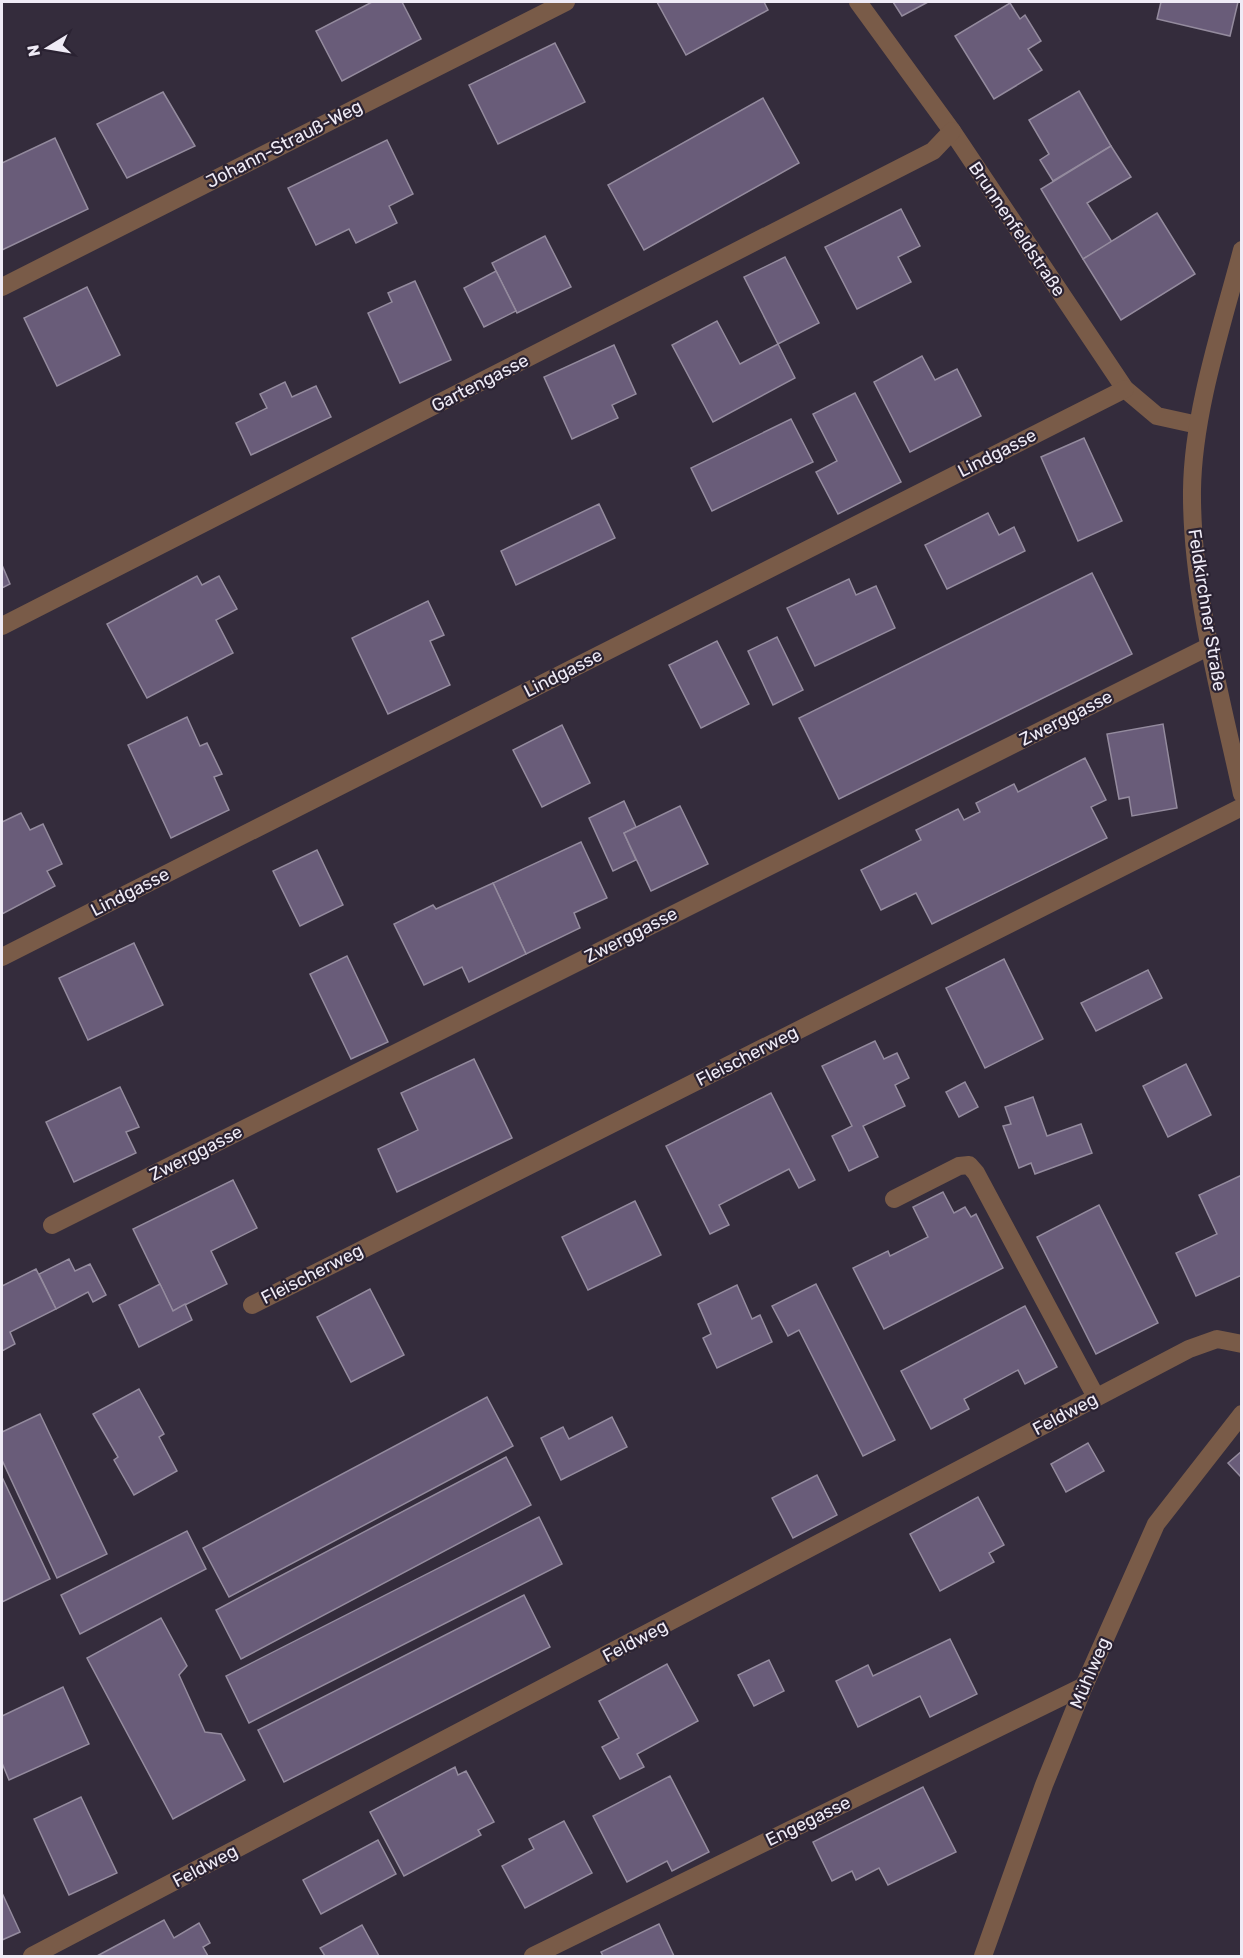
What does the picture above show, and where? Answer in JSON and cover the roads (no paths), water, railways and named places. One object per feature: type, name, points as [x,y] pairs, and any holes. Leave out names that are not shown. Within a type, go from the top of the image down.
[{"type":"street","name":"Johann-Strauß-Weg","points":[[2,287],[566,2]]},
{"type":"street","name":"Brunnenfeldstraße","points":[[858,2],[952,131],[1125,389],[1157,416],[1198,425]]},
{"type":"street","name":"Gartengasse","points":[[2,626],[933,151],[952,131]]},
{"type":"street","name":"Feldkirchner Straße","points":[[1242,250],[1198,425],[1192,488],[1193,541],[1210,646],[1242,794]]},
{"type":"street","name":"Lindgasse","points":[[2,957],[1125,389]]},
{"type":"street","name":"Zwerggasse","points":[[52,1225],[1210,646]]},
{"type":"street","name":"Fleischerweg","points":[[252,1305],[1242,807]]},
{"type":"street","points":[[894,1199],[959,1166],[969,1165],[976,1173],[1096,1397]]},
{"type":"street","name":"Feldweg","points":[[32,1956],[1189,1349],[1216,1339],[1242,1344]]},
{"type":"street","name":"Mühlweg","points":[[982,1956],[1044,1785],[1084,1686],[1156,1524],[1242,1414]]},
{"type":"street","name":"Engegasse","points":[[533,1956],[1084,1686]]}]
